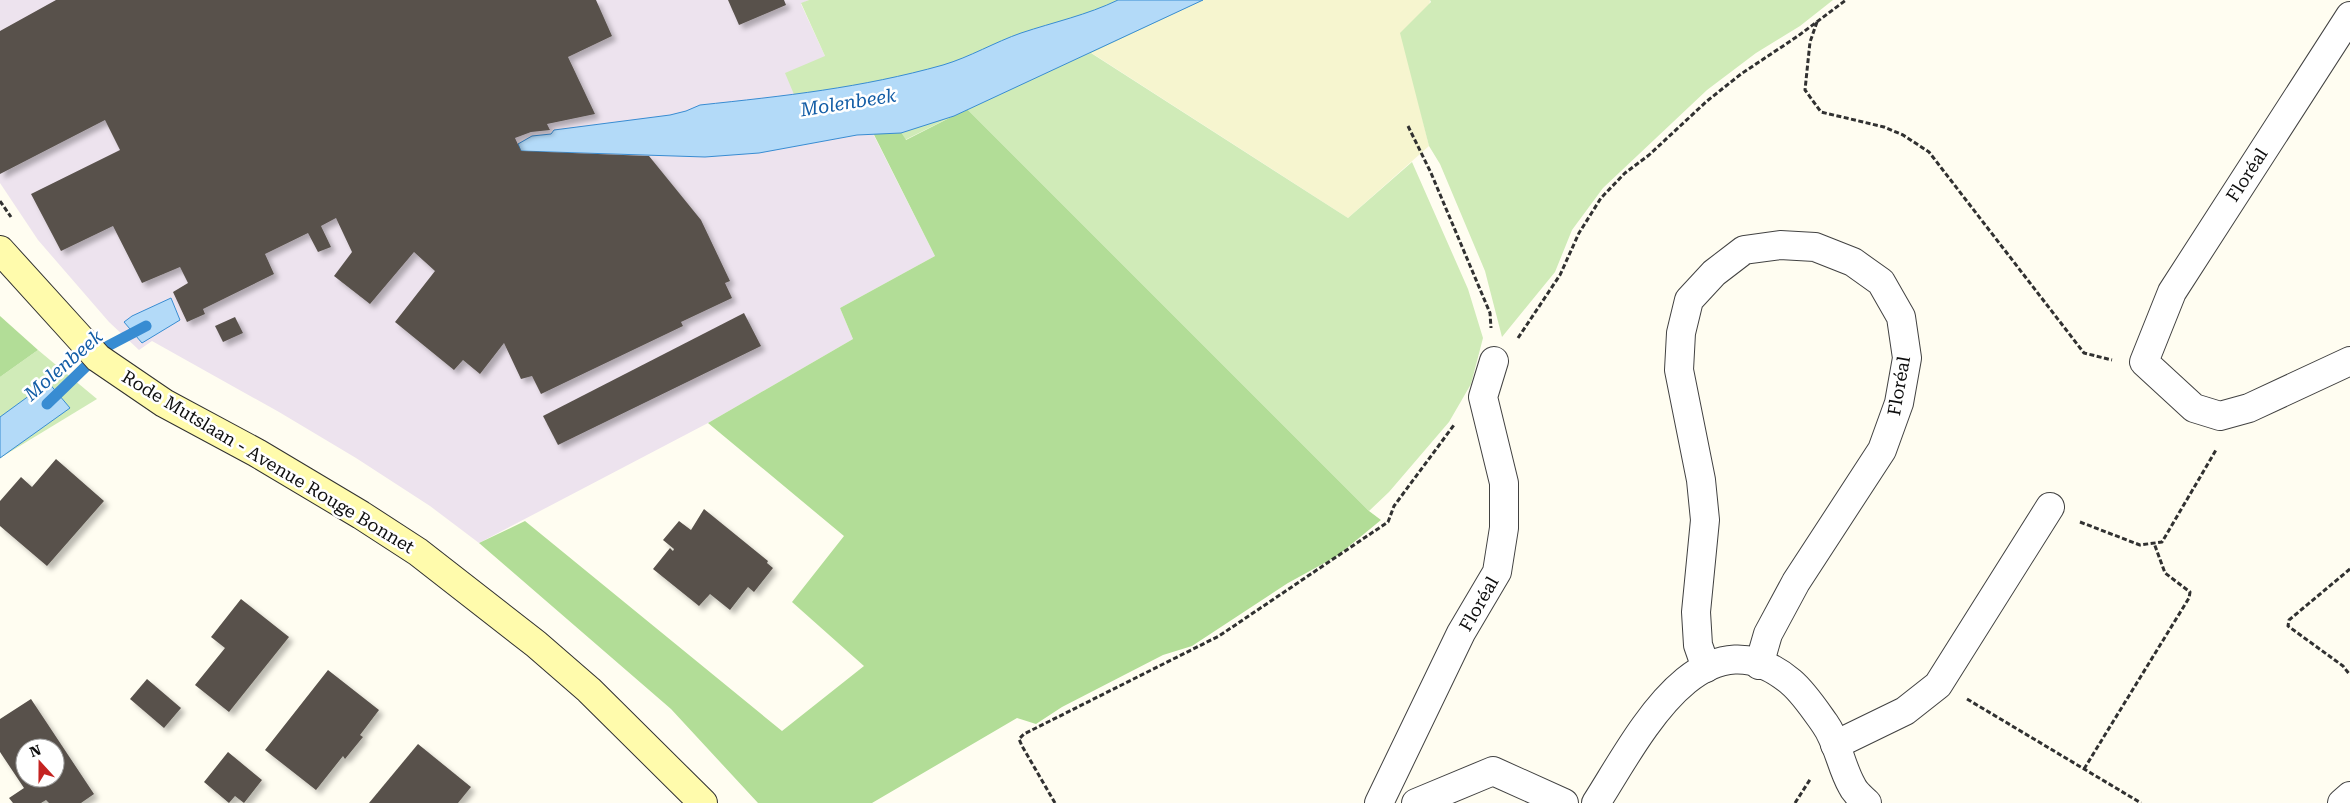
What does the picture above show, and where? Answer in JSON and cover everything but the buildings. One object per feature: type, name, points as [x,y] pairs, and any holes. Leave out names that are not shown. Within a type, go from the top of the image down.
[{"type":"street","name":"Floréal","points":[[2144,362],[2172,292],[2350,16]]},
{"type":"street","name":"Floréal","points":[[1706,668],[1698,645],[1696,612],[1705,520],[1701,480],[1679,370],[1681,333],[1689,300],[1714,273],[1744,250],[1780,245],[1815,246],[1853,262],[1882,282],[1901,317],[1907,358],[1899,403],[1882,450],[1796,582],[1768,634],[1759,665]]},
{"type":"street","name":"Rode Mutslaan - Avenue Rouge Bonnet","points":[[0,250],[98,358],[164,403],[257,453],[353,510],[418,552],[536,644],[589,690],[703,803]]},
{"type":"street","points":[[1483,397],[1494,361]]},
{"type":"street","points":[[2144,362],[2194,408],[2220,416],[2249,408],[2350,361]]},
{"type":"street","name":"Floréal","points":[[1380,803],[1461,633],[1497,572],[1504,528],[1504,483],[1483,397]]},
{"type":"street","points":[[1835,745],[1905,711],[1938,684],[2050,507]]},
{"type":"street","points":[[1596,803],[1659,706],[1683,680],[1718,662],[1744,659],[1772,669],[1792,683],[1827,726],[1852,788],[1867,803]]},
{"type":"street","points":[[1416,803],[1493,770],[1564,803]]},
{"type":"street","points":[[2342,803],[2350,796]]},
{"type":"path","points":[[1494,361],[1513,345],[1560,275],[1579,233],[1601,198],[1625,173],[1649,155],[1707,101],[1741,74],[1846,0]]},
{"type":"path","points":[[1817,22],[1810,42],[1805,90],[1820,112],[1884,127],[1903,135],[1929,152],[2084,353],[2107,359],[2144,362]]},
{"type":"path","points":[[1408,126],[1431,173],[1490,312],[1494,361]]},
{"type":"path","points":[[1054,803],[1022,746],[1019,739],[1024,734],[1219,636],[1388,522],[1394,506],[1438,444],[1463,413],[1483,397]]},
{"type":"path","points":[[2050,507],[2088,526],[2140,545],[2162,542],[2218,446],[2220,416]]},
{"type":"path","points":[[2084,769],[2189,598],[2190,592],[2165,572],[2154,543]]},
{"type":"path","points":[[2350,569],[2289,620],[2288,626],[2343,666],[2350,675]]},
{"type":"path","points":[[1938,684],[1964,697],[2141,803]]},
{"type":"shaded area","points":[[0,0],[809,0],[801,4],[825,56],[863,114],[935,256],[840,308],[853,339],[708,423],[479,543],[430,506],[356,458],[279,412],[152,341],[139,350],[109,322],[38,240],[0,183]]},
{"type":"green space","points":[[809,0],[1203,0],[1091,53],[1348,218],[1412,162],[1468,289],[1483,338],[1471,384],[1449,422],[1389,492],[1369,511],[967,109],[905,140],[870,84],[806,123],[785,73],[825,56],[801,3]]},
{"type":"green space","points":[[1203,0],[1430,0],[1417,96],[1429,146],[1348,218],[1090,52]]},
{"type":"green space","points":[[1430,0],[1833,0],[1800,26],[1756,53],[1707,90],[1603,188],[1572,230],[1555,272],[1502,337],[1485,271],[1440,164],[1429,146],[1400,33],[1431,2]]},
{"type":"green space","points":[[870,84],[906,140],[967,109],[1369,511],[1381,520],[1337,556],[1288,583],[1192,646],[1163,655],[1062,707],[1036,724],[1017,718],[872,803],[758,803],[671,709],[479,543],[525,521],[782,731],[864,666],[792,602],[844,536],[708,423],[853,339],[840,308],[935,256],[852,91]]},
{"type":"green space","points":[[0,316],[38,350],[0,377]]},
{"type":"green space","points":[[38,350],[97,399],[0,458],[0,377]]},
{"type":"water","points":[[1118,0],[1203,0],[954,116],[901,133],[857,135],[759,153],[705,157],[521,151],[518,144],[532,136],[551,134],[554,130],[670,115],[700,105],[822,90],[912,73],[953,62],[1011,37]]},
{"type":"water","points":[[171,298],[180,320],[142,343],[124,322],[132,316]]},
{"type":"water","points":[[48,382],[70,408],[0,458],[0,417]]},
{"type":"waterway","name":"Molenbeek","points":[[47,404],[106,347],[146,326]]}]
